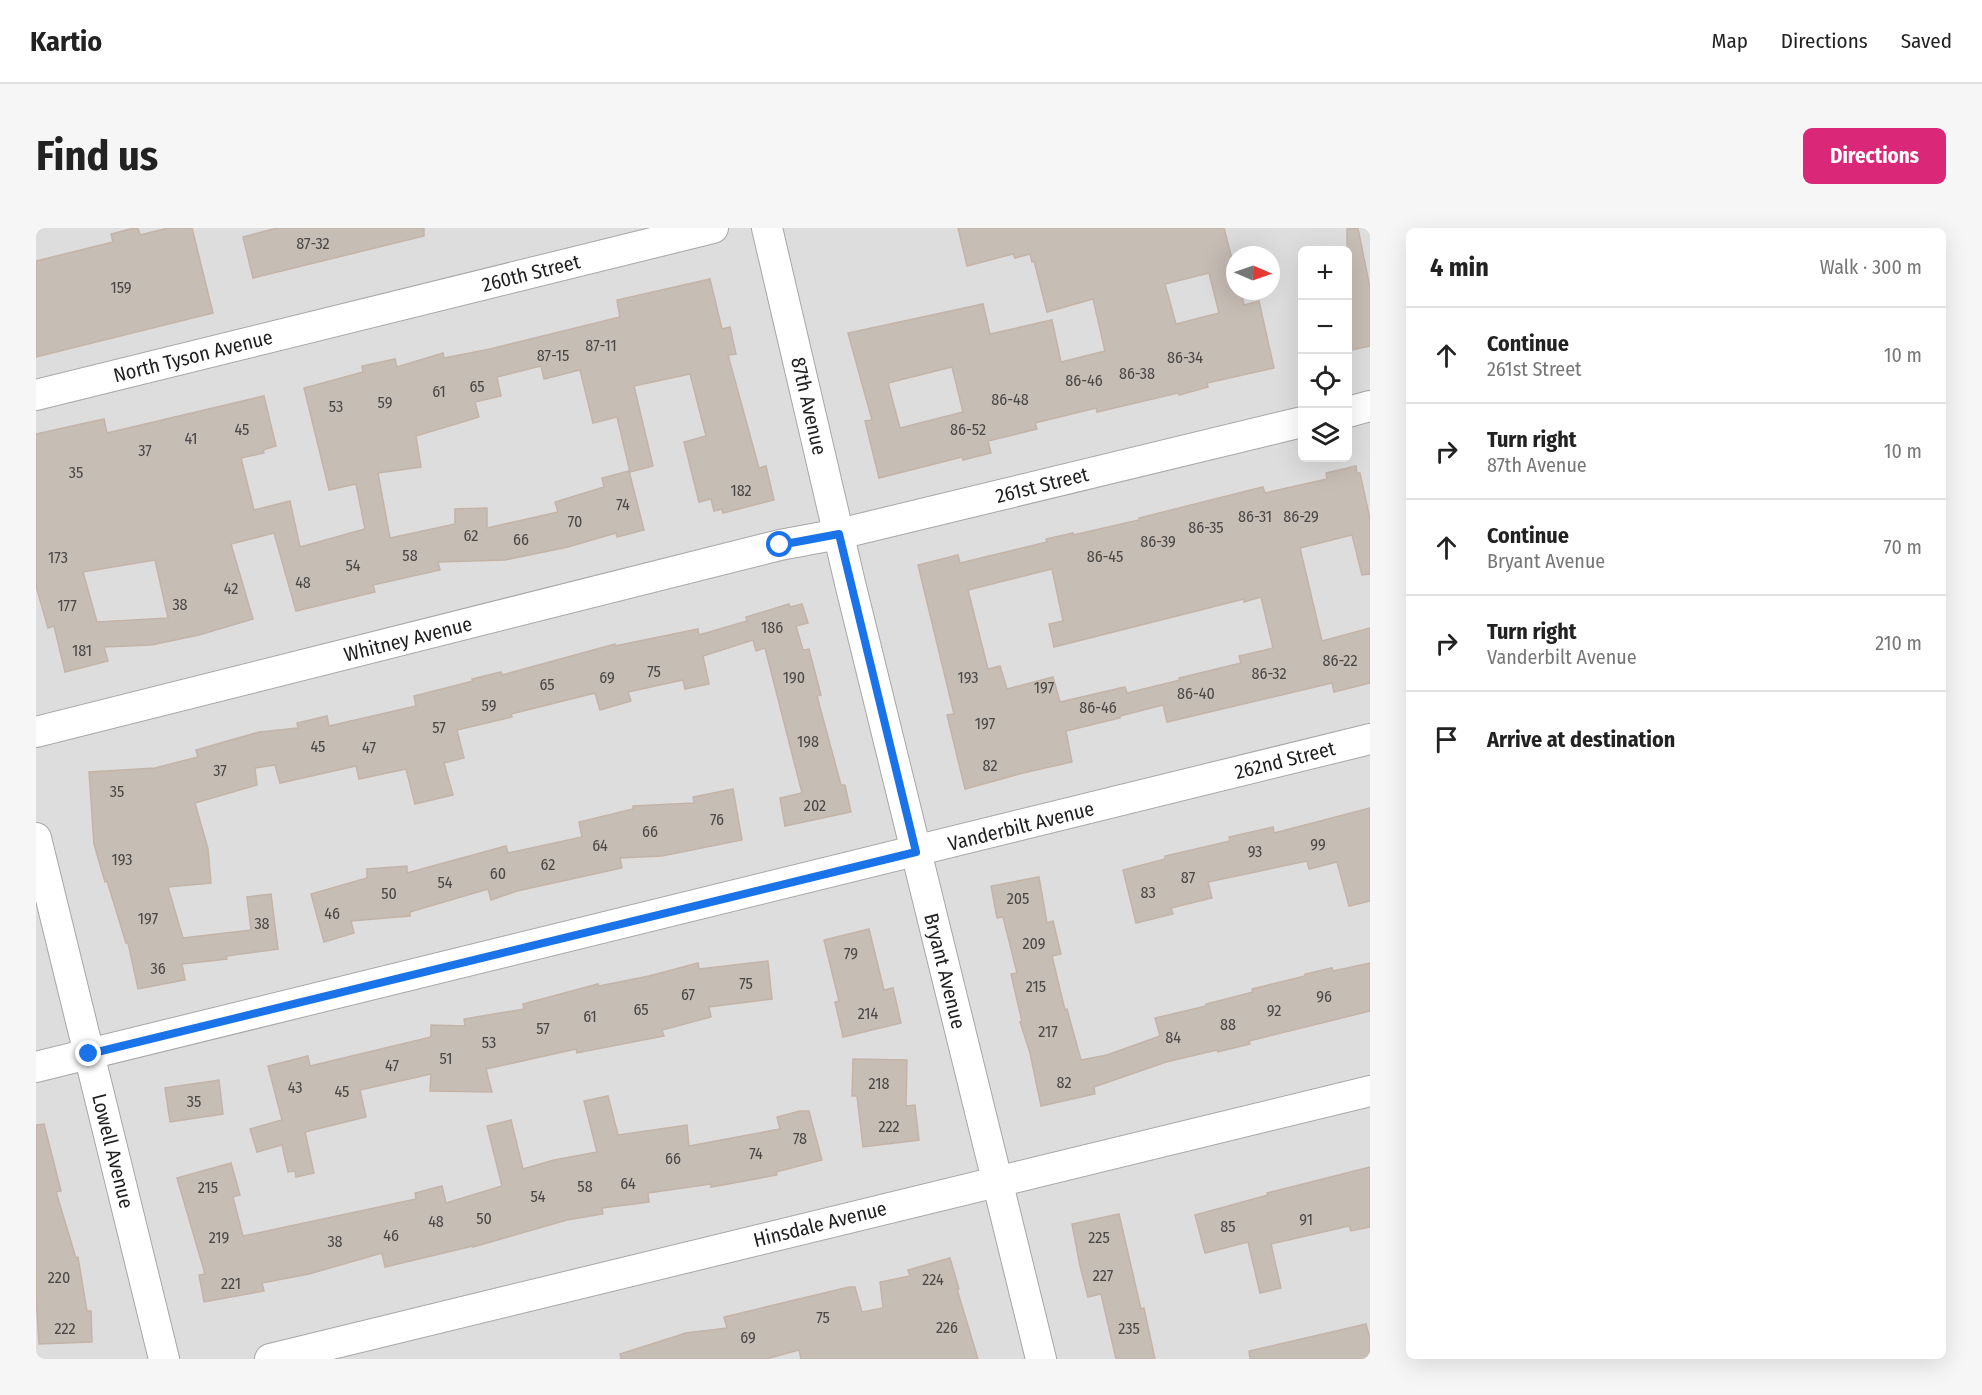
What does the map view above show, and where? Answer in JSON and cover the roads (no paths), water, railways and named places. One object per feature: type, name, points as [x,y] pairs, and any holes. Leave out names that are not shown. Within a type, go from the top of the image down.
[{"type":"street","name":"260th Street","points":[[350,317],[713,228]]},
{"type":"street","name":"87th Avenue","points":[[768,228],[850,583]]},
{"type":"street","name":"North Tyson Avenue","points":[[36,395],[350,317]]},
{"type":"street","points":[[1352,411],[1370,406]]},
{"type":"street","name":"261st Street","points":[[780,545],[839,534],[1298,424]]},
{"type":"street","name":"Whitney Avenue","points":[[36,732],[780,545]]},
{"type":"street","name":"Bryant Avenue","points":[[850,583],[1041,1359]]},
{"type":"street","name":"262nd Street","points":[[1201,781],[1370,739]]},
{"type":"street","name":"Vanderbilt Avenue","points":[[36,1067],[1201,781]]},
{"type":"street","name":"Lowell Avenue","points":[[36,838],[164,1359]]},
{"type":"street","name":"Hinsdale Avenue","points":[[270,1359],[997,1180],[1370,1091]]}]
